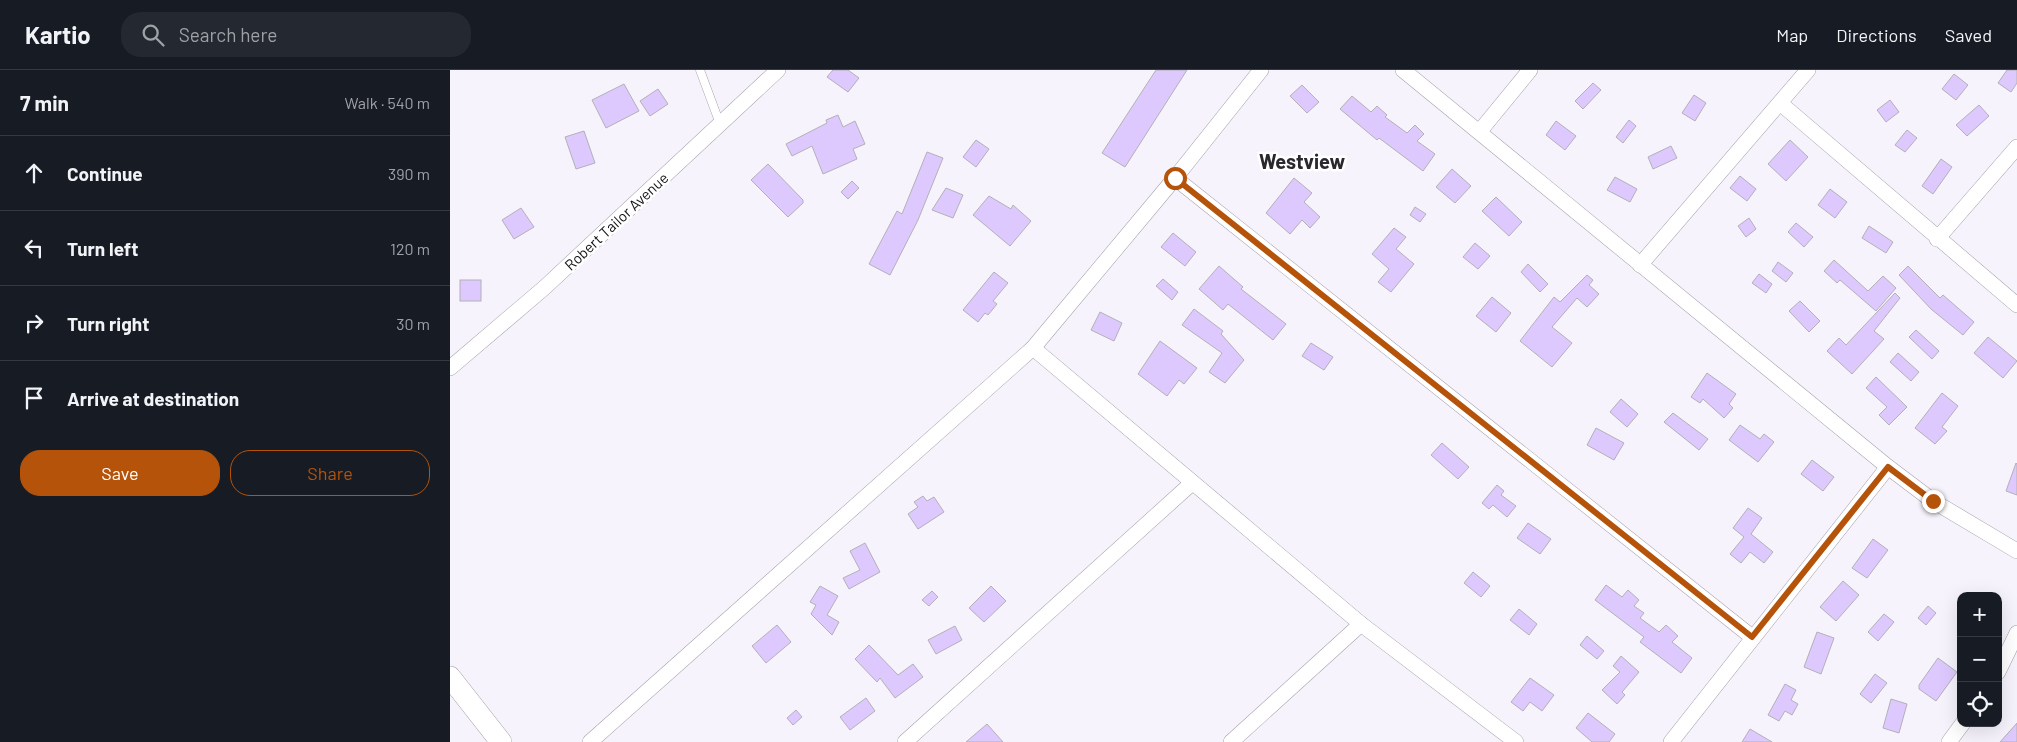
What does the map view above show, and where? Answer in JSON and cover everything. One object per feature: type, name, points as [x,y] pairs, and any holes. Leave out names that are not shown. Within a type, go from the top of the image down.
[{"type":"main road","points":[[450,677],[501,742]]},
{"type":"street","name":"Robert Tailor Avenue","points":[[450,368],[544,288],[778,70]]},
{"type":"street","points":[[590,742],[1033,348],[1175,178],[1261,70]]},
{"type":"street","points":[[1403,70],[1480,131],[1640,265],[1888,467],[1933,501],[2017,551]]},
{"type":"street","points":[[1480,131],[1530,70]]},
{"type":"street","points":[[1640,265],[1808,70]]},
{"type":"street","points":[[1780,103],[2017,305]]},
{"type":"street","points":[[1938,239],[2017,147]]},
{"type":"street","points":[[1175,178],[1752,637]]},
{"type":"street","points":[[1033,348],[1361,624],[1516,742]]},
{"type":"street","points":[[1670,742],[1888,467]]},
{"type":"street","points":[[905,742],[1192,483]]},
{"type":"street","points":[[1231,742],[1361,624]]},
{"type":"street","points":[[2002,664],[2017,633]]},
{"type":"street","points":[[1949,742],[1960,727]]},
{"type":"lane","points":[[700,70],[720,124]]},
{"type":"building","points":[[833,70],[848,70],[859,78],[848,92],[827,77]]},
{"type":"building","points":[[1156,70],[1187,70],[1125,167],[1102,153]]},
{"type":"building","points":[[2007,70],[2017,70],[2017,83],[2011,92],[1998,83]]},
{"type":"building","points":[[1954,74],[1968,85],[1956,100],[1942,89]]},
{"type":"building","points":[[1593,83],[1601,90],[1583,109],[1575,101]]},
{"type":"building","points":[[624,84],[639,111],[606,128],[592,100]]},
{"type":"building","points":[[1302,85],[1319,102],[1307,113],[1290,96]]},
{"type":"building","points":[[658,89],[668,104],[650,116],[640,101]]},
{"type":"building","points":[[1694,95],[1706,103],[1695,121],[1682,113]]},
{"type":"building","points":[[1352,96],[1371,112],[1377,106],[1387,115],[1385,117],[1407,133],[1415,125],[1424,134],[1417,141],[1435,154],[1423,171],[1379,138],[1377,140],[1340,109]]},
{"type":"building","points":[[1890,100],[1899,112],[1886,122],[1877,110]]},
{"type":"building","points":[[1979,105],[1989,116],[1967,136],[1956,125]]},
{"type":"building","points":[[838,115],[843,127],[855,121],[865,144],[853,149],[857,159],[823,174],[812,146],[792,156],[786,144],[827,123],[826,120]]},
{"type":"building","points":[[1629,120],[1636,126],[1623,143],[1616,137]]},
{"type":"building","points":[[1556,121],[1576,136],[1565,150],[1546,135]]},
{"type":"building","points":[[1907,130],[1917,138],[1905,152],[1895,145]]},
{"type":"building","points":[[584,131],[595,163],[576,169],[565,137]]},
{"type":"building","points":[[976,140],[989,149],[976,167],[963,157]]},
{"type":"building","points":[[1790,140],[1808,157],[1786,181],[1768,164]]},
{"type":"building","points":[[1671,146],[1677,158],[1653,169],[1648,157]]},
{"type":"building","points":[[927,152],[943,158],[918,220],[890,275],[869,264],[897,211],[902,214]]},
{"type":"building","points":[[1941,159],[1952,167],[1933,194],[1922,186]]},
{"type":"building","points":[[768,164],[803,200],[803,203],[788,217],[751,180]]},
{"type":"building","points":[[1452,169],[1471,186],[1455,203],[1436,187]]},
{"type":"building","points":[[1740,176],[1756,189],[1747,201],[1730,188]]},
{"type":"building","points":[[1615,177],[1637,189],[1630,202],[1607,190]]},
{"type":"building","points":[[1294,178],[1312,193],[1304,202],[1320,217],[1310,228],[1302,220],[1290,234],[1266,213]]},
{"type":"building","points":[[852,181],[859,188],[848,199],[841,192]]},
{"type":"building","points":[[946,188],[963,195],[953,218],[932,210]]},
{"type":"building","points":[[1830,189],[1847,202],[1835,218],[1818,205]]},
{"type":"building","points":[[989,196],[1011,209],[1013,205],[1031,221],[1010,246],[973,215]]},
{"type":"building","points":[[1496,197],[1522,222],[1509,236],[1482,211]]},
{"type":"building","points":[[1415,207],[1426,214],[1420,222],[1410,215]]},
{"type":"building","points":[[521,208],[534,227],[514,239],[502,220]]},
{"type":"building","points":[[1749,218],[1756,229],[1746,237],[1738,226]]},
{"type":"building","points":[[1796,223],[1813,237],[1804,247],[1788,232]]},
{"type":"building","points":[[1869,226],[1893,242],[1886,253],[1862,238]]},
{"type":"building","points":[[1394,228],[1406,237],[1396,249],[1414,264],[1391,292],[1378,282],[1389,269],[1372,254]]},
{"type":"building","points":[[1173,233],[1196,252],[1185,266],[1161,247]]},
{"type":"building","points":[[1475,243],[1490,256],[1478,269],[1463,257]]},
{"type":"building","points":[[1834,260],[1868,291],[1883,276],[1896,288],[1876,311],[1840,280],[1837,283],[1824,271]]},
{"type":"building","points":[[1778,262],[1793,273],[1786,282],[1772,271]]},
{"type":"building","points":[[1528,264],[1548,284],[1540,292],[1521,272]]},
{"type":"building","points":[[1219,266],[1243,287],[1241,289],[1286,324],[1273,340],[1228,304],[1223,310],[1199,289]]},
{"type":"building","points":[[1908,266],[1940,298],[1943,295],[1974,322],[1963,335],[1931,309],[1899,275]]},
{"type":"building","points":[[994,272],[1008,283],[993,301],[997,304],[988,315],[985,313],[978,322],[963,310]]},
{"type":"building","points":[[1759,274],[1772,284],[1766,293],[1752,283]]},
{"type":"building","points":[[1587,275],[1593,280],[1589,285],[1599,294],[1587,307],[1577,298],[1552,327],[1572,343],[1552,367],[1520,341],[1554,297],[1560,302]]},
{"type":"building","points":[[1163,279],[1178,292],[1172,300],[1156,286]]},
{"type":"building","points":[[460,280],[481,280],[481,301],[460,301]]},
{"type":"building","points":[[1895,293],[1900,298],[1874,331],[1884,339],[1852,374],[1827,351],[1839,338],[1846,345]]},
{"type":"building","points":[[1492,297],[1511,313],[1496,332],[1476,316]]},
{"type":"building","points":[[1800,301],[1820,321],[1809,332],[1789,311]]},
{"type":"building","points":[[1194,309],[1223,331],[1221,334],[1244,360],[1225,383],[1209,372],[1222,353],[1182,325]]},
{"type":"building","points":[[1100,312],[1122,323],[1114,341],[1091,330]]},
{"type":"building","points":[[1916,330],[1939,351],[1932,359],[1909,337]]},
{"type":"building","points":[[1988,337],[2017,361],[2003,378],[1974,353]]},
{"type":"building","points":[[1160,341],[1197,368],[1184,384],[1179,380],[1167,396],[1138,374]]},
{"type":"building","points":[[1311,343],[1333,357],[1324,370],[1302,356]]},
{"type":"building","points":[[1898,353],[1919,372],[1911,381],[1890,362]]},
{"type":"building","points":[[1707,373],[1736,394],[1729,404],[1733,408],[1724,418],[1703,399],[1700,403],[1691,397]]},
{"type":"building","points":[[1876,377],[1907,407],[1889,425],[1879,415],[1887,407],[1866,388]]},
{"type":"building","points":[[1942,393],[1958,406],[1942,427],[1947,431],[1935,444],[1915,428]]},
{"type":"building","points":[[1621,399],[1638,414],[1627,427],[1610,412]]},
{"type":"building","points":[[1673,413],[1708,439],[1699,450],[1664,422]]},
{"type":"building","points":[[1740,425],[1760,439],[1764,434],[1774,442],[1758,462],[1729,440]]},
{"type":"building","points":[[1596,428],[1624,443],[1614,460],[1587,445]]},
{"type":"building","points":[[1442,443],[1469,467],[1458,479],[1431,455]]},
{"type":"building","points":[[1812,460],[1834,477],[1823,491],[1801,474]]},
{"type":"building","points":[[2017,464],[2017,495],[2006,491]]},
{"type":"building","points":[[1497,485],[1504,491],[1501,495],[1516,506],[1507,517],[1493,505],[1489,509],[1482,503]]},
{"type":"building","points":[[923,496],[927,501],[934,497],[944,512],[918,529],[908,514],[918,507],[914,502]]},
{"type":"building","points":[[1748,508],[1762,518],[1751,534],[1773,552],[1764,563],[1750,552],[1741,563],[1730,554],[1744,537],[1733,528]]},
{"type":"building","points":[[1528,523],[1551,539],[1540,554],[1517,538]]},
{"type":"building","points":[[1873,539],[1888,550],[1867,578],[1852,568]]},
{"type":"building","points":[[865,543],[880,572],[849,589],[843,578],[860,570],[850,551]]},
{"type":"building","points":[[1473,572],[1490,586],[1481,597],[1464,583]]},
{"type":"building","points":[[1843,581],[1859,595],[1836,621],[1820,607]]},
{"type":"building","points":[[1606,585],[1622,597],[1628,590],[1639,600],[1634,606],[1644,613],[1640,618],[1659,632],[1666,625],[1678,636],[1672,642],[1692,658],[1681,673],[1640,642],[1644,637],[1595,600]]},
{"type":"building","points":[[820,586],[838,596],[827,615],[839,622],[832,635],[811,614],[816,605],[810,602]]},
{"type":"building","points":[[991,586],[1006,601],[984,622],[969,608]]},
{"type":"building","points":[[932,591],[938,597],[929,606],[922,600]]},
{"type":"building","points":[[1928,606],[1936,613],[1926,625],[1918,618]]},
{"type":"building","points":[[1519,609],[1537,624],[1529,635],[1510,620]]},
{"type":"building","points":[[1884,614],[1894,622],[1878,641],[1868,632]]},
{"type":"building","points":[[777,625],[791,642],[766,663],[752,646]]},
{"type":"building","points":[[955,626],[962,640],[936,654],[928,640]]},
{"type":"building","points":[[1817,632],[1834,638],[1821,674],[1804,667]]},
{"type":"building","points":[[1587,636],[1604,651],[1597,659],[1580,645]]},
{"type":"building","points":[[869,645],[898,675],[913,664],[923,677],[895,698],[880,678],[877,682],[855,659]]},
{"type":"building","points":[[1621,656],[1639,672],[1622,692],[1625,695],[1617,704],[1602,690],[1620,672],[1613,666]]},
{"type":"building","points":[[1938,658],[1957,672],[1936,701],[1919,689],[1919,685]]},
{"type":"building","points":[[1875,674],[1887,683],[1871,703],[1860,694]]},
{"type":"building","points":[[1530,678],[1554,695],[1542,711],[1530,702],[1523,711],[1511,702]]},
{"type":"building","points":[[1785,684],[1796,690],[1791,700],[1798,704],[1792,715],[1785,711],[1779,721],[1768,715]]},
{"type":"building","points":[[866,698],[875,711],[850,730],[840,717]]},
{"type":"building","points":[[1891,699],[1907,704],[1899,733],[1883,728]]},
{"type":"building","points":[[796,710],[802,717],[793,725],[787,718]]},
{"type":"building","points":[[1588,713],[1615,734],[1609,742],[1592,742],[1576,728]]},
{"type":"building","points":[[2017,723],[2017,742],[2000,742]]},
{"type":"building","points":[[987,724],[1003,742],[966,742]]},
{"type":"building","points":[[1750,729],[1772,742],[1742,742]]},
{"type":"district","name":"Westview","points":[[1302,161]]},
{"type":"route","points":[[1175,178],[1752,637],[1888,467],[1933,501]]}]
